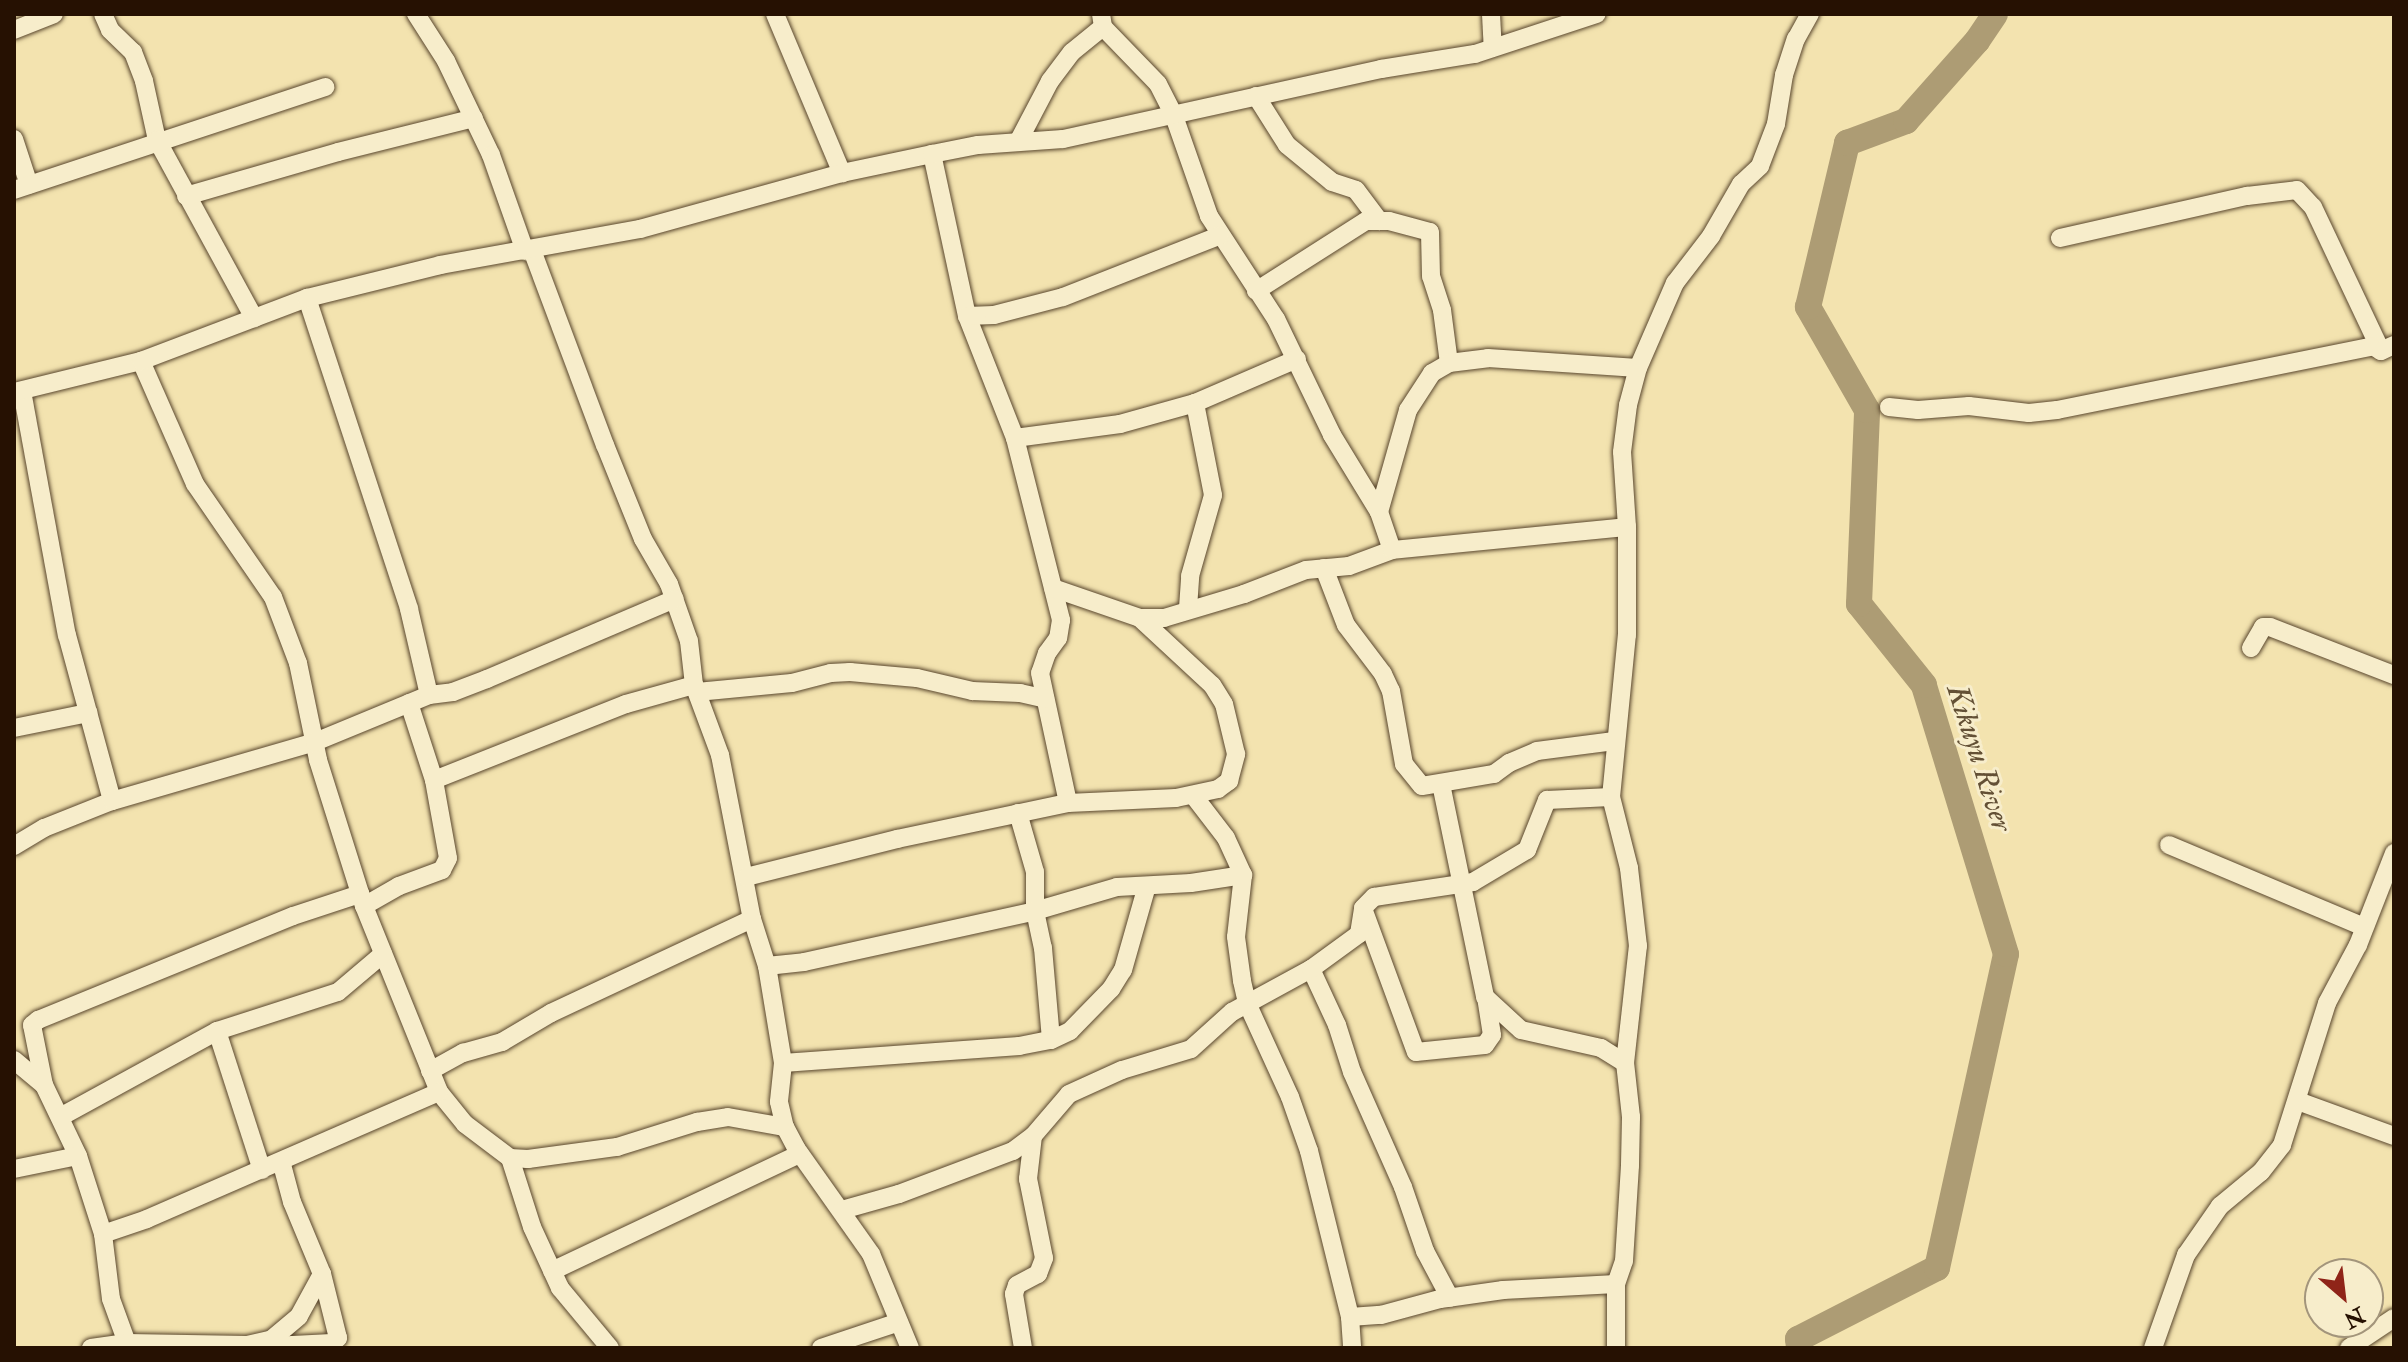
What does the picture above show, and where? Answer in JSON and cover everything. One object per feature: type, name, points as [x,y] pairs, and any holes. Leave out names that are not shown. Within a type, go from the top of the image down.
[{"type":"street","points":[[14,30],[54,14]]},
{"type":"street","points":[[103,14],[110,30],[133,52],[144,81],[157,140],[254,318]]},
{"type":"street","points":[[416,14],[446,61],[491,155],[638,527],[675,599],[689,641],[695,689],[720,755],[752,919],[767,966],[783,1063],[779,1102],[785,1127],[800,1154],[871,1254],[910,1348]]},
{"type":"street","points":[[775,14],[842,173]]},
{"type":"street","points":[[1491,14],[1493,47]]},
{"type":"street","points":[[112,801],[67,635],[18,392],[141,361],[307,298],[440,265],[640,229],[842,173],[932,154],[1063,139],[1381,69],[1475,54],[1597,14]]},
{"type":"street","points":[[1616,1348],[1616,1284],[1624,1261],[1630,1165],[1631,1117],[1625,1063],[1638,946],[1629,868],[1611,797],[1614,741],[1627,635],[1627,527],[1622,452],[1638,368],[1675,283],[1711,236],[1741,184],[1760,166],[1776,124],[1784,75],[1796,39],[1810,14]]},
{"type":"street","points":[[1018,142],[1050,81],[1102,20],[1153,77],[1174,116],[1219,236],[1276,319],[1332,435],[1357,471],[1379,512],[1392,550]]},
{"type":"street","points":[[14,139],[21,188],[157,140],[325,87]]},
{"type":"street","points":[[1256,96],[1287,145],[1332,182],[1356,190],[1379,221]]},
{"type":"street","points":[[186,196],[338,152],[474,118]]},
{"type":"street","points":[[932,154],[967,316],[1015,438],[1053,588],[1061,627],[1040,673],[1068,803]]},
{"type":"street","points":[[2060,238],[2247,196],[2297,190],[2313,207],[2388,348]]},
{"type":"street","points":[[1256,291],[1366,221],[1430,232],[1431,276],[1442,310],[1449,363]]},
{"type":"street","points":[[967,316],[994,315],[1063,297],[1219,236]]},
{"type":"street","points":[[307,298],[409,609],[429,695]]},
{"type":"street","points":[[1889,407],[1918,410],[1969,406],[2029,413],[2057,410],[2373,346],[2388,348]]},
{"type":"street","points":[[1379,512],[1408,410],[1432,373],[1449,363],[1488,358],[1638,368]]},
{"type":"street","points":[[1015,438],[1120,424],[1195,403],[1297,359]]},
{"type":"street","points":[[141,361],[195,484],[273,597],[298,663],[315,742],[362,900],[439,1092],[465,1124],[510,1158],[528,1159],[617,1147],[697,1122],[728,1117],[785,1127]]},
{"type":"street","points":[[1188,608],[1190,576],[1213,495],[1195,403]]},
{"type":"street","points":[[1053,588],[1140,618],[1164,618],[1188,608],[1244,594],[1306,570],[1349,566],[1392,550],[1627,527]]},
{"type":"street","points":[[1324,568],[1346,625],[1383,674],[1391,691],[1404,764],[1422,786],[1494,774],[1509,763],[1537,751],[1614,741]]},
{"type":"street","points":[[14,846],[44,828],[112,801],[315,742],[355,722],[429,695],[453,692],[675,599]]},
{"type":"street","points":[[746,877],[1068,803],[1193,795],[1218,789],[1229,781],[1236,754],[1224,704],[1212,685],[1140,618]]},
{"type":"street","points":[[2251,648],[2263,627],[2270,627],[2394,675]]},
{"type":"street","points":[[434,780],[626,704],[695,689],[792,683],[831,673],[850,672],[917,678],[972,691],[1020,693],[1045,699]]},
{"type":"street","points":[[127,1343],[111,1299],[103,1234],[78,1156],[62,1116],[44,1085],[32,1025],[50,1013],[293,916],[362,900],[445,868],[447,836],[434,780],[409,703]]},
{"type":"street","points":[[14,728],[88,713]]},
{"type":"street","points":[[1363,908],[1416,1052],[1485,1045],[1492,1035],[1441,784]]},
{"type":"street","points":[[1193,795],[1226,838],[1243,875],[1236,937],[1247,1003],[1290,1097],[1309,1151],[1350,1317],[1352,1348]]},
{"type":"street","points":[[842,1210],[899,1194],[1013,1151],[1033,1136],[1069,1094],[1122,1070],[1191,1049],[1215,1024],[1311,969],[1359,934],[1363,908],[1374,897],[1462,883],[1513,861],[1527,850],[1547,800],[1611,797]]},
{"type":"street","points":[[1018,813],[1035,872],[1035,911],[1043,948],[1051,1040]]},
{"type":"street","points":[[2169,845],[2364,927]]},
{"type":"street","points":[[2153,1348],[2186,1255],[2220,1206],[2275,1158],[2298,1101],[2327,1003],[2389,880],[2394,853]]},
{"type":"street","points":[[767,966],[804,962],[1035,911],[1117,887],[1243,875]]},
{"type":"street","points":[[783,1063],[1019,1046],[1051,1040],[1070,1031],[1111,989],[1123,970],[1147,886]]},
{"type":"street","points":[[430,1071],[463,1053],[502,1042],[551,1013],[752,919]]},
{"type":"street","points":[[62,1116],[217,1031],[338,992],[383,954]]},
{"type":"street","points":[[1311,969],[1403,1187],[1425,1251],[1450,1298]]},
{"type":"street","points":[[1485,997],[1521,1030],[1601,1048],[1625,1063]]},
{"type":"street","points":[[217,1031],[262,1170]]},
{"type":"street","points":[[14,1060],[44,1085]]},
{"type":"street","points":[[103,1234],[262,1170],[439,1092]]},
{"type":"street","points":[[2298,1101],[2394,1136]]},
{"type":"street","points":[[1023,1348],[1014,1294],[1017,1285],[1038,1274],[1044,1258],[1028,1179],[1033,1136]]},
{"type":"street","points":[[552,1271],[800,1154]]},
{"type":"street","points":[[14,1169],[78,1156]]},
{"type":"street","points":[[510,1158],[532,1227],[560,1288],[610,1348]]},
{"type":"street","points":[[91,1348],[127,1343],[247,1345],[336,1342],[322,1274],[292,1202],[281,1161]]},
{"type":"street","points":[[272,1344],[299,1316],[322,1274]]},
{"type":"street","points":[[1350,1317],[1381,1315],[1450,1298],[1503,1290],[1616,1284]]},
{"type":"street","points":[[2349,1348],[2394,1318]]},
{"type":"street","points":[[821,1348],[899,1322]]},
{"type":"waterway","name":"Kikuyu River","points":[[1799,1348],[1798,1339],[1937,1268],[2006,954],[1924,685],[1859,604],[1867,410],[1808,307],[1847,143],[1906,121],[1977,41],[1995,14]]}]
